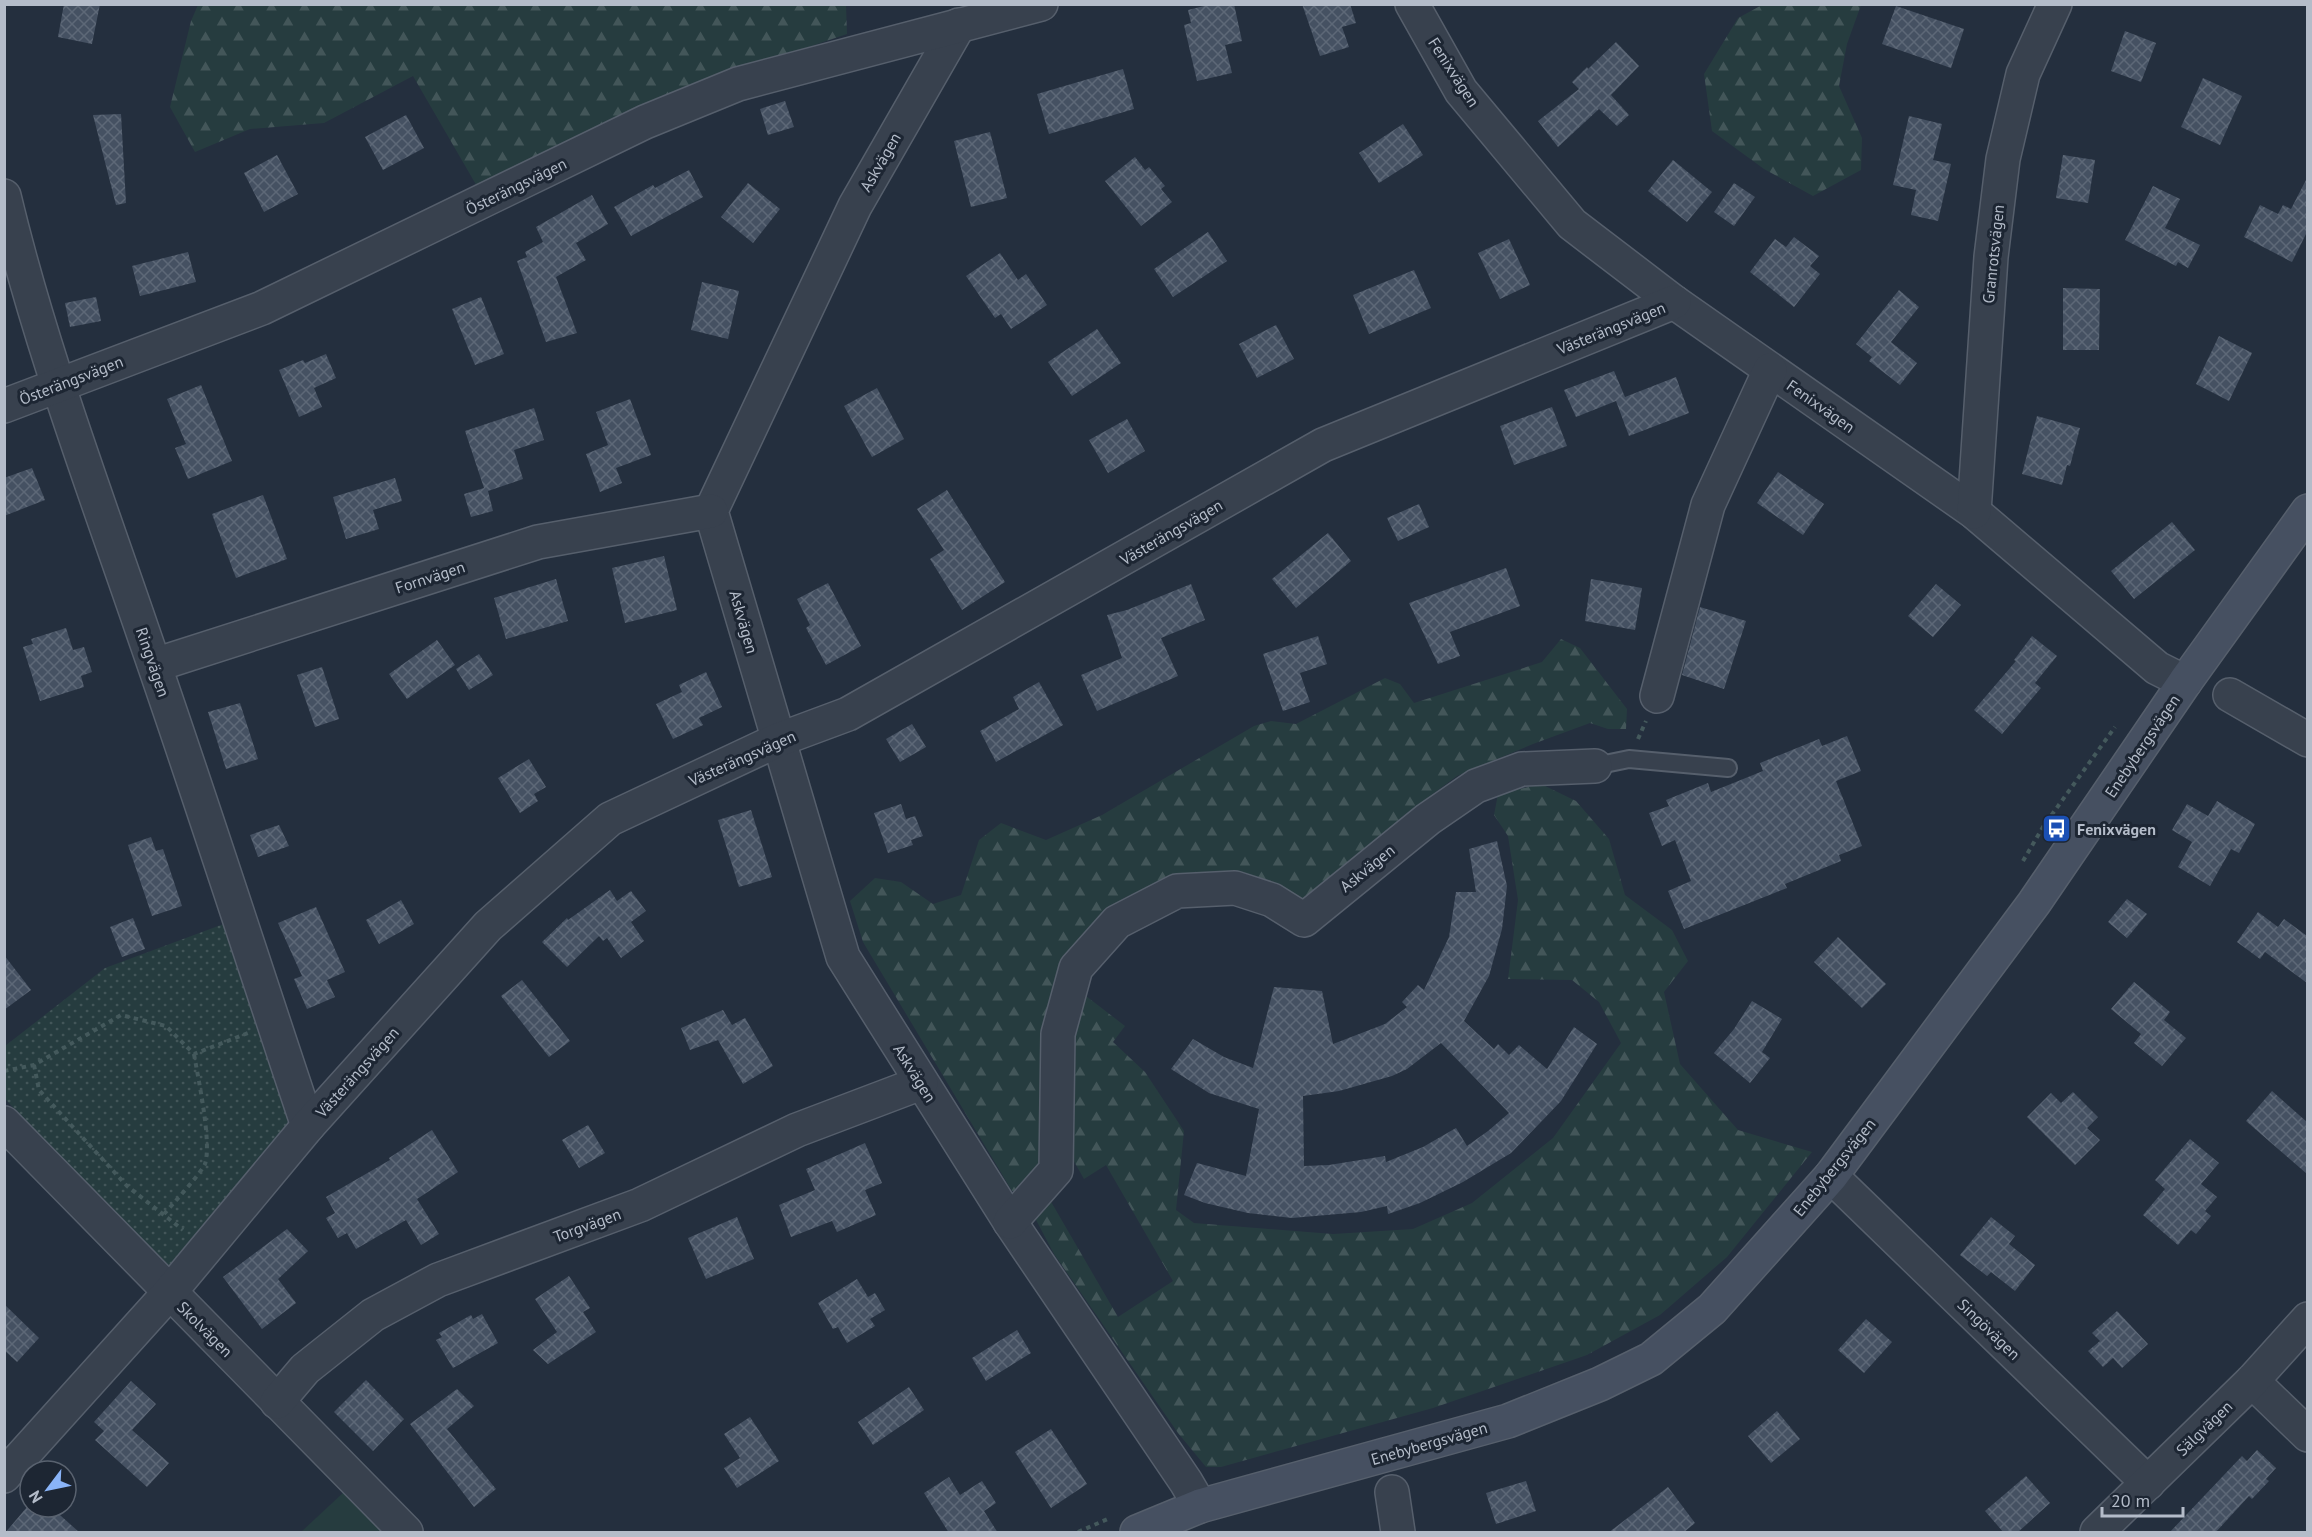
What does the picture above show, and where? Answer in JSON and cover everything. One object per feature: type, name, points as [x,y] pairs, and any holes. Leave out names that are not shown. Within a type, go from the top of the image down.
[{"type":"main road","name":"Enebybergsvägen","points":[[1124,1525],[1508,1421],[1600,1384],[1651,1359],[1712,1309],[1831,1176],[2034,903],[2185,682],[2307,511]]},
{"type":"street","name":"Österängsvägen","points":[[4,406],[262,308],[645,122],[738,84],[1041,4]]},
{"type":"street","name":"Fenixvägen","points":[[1412,4],[1461,91],[1572,224],[1674,302],[1974,512],[2157,668],[2185,682]]},
{"type":"street","name":"Granrotsvägen","points":[[1974,512],[1991,257],[2003,159],[2023,74],[2055,4]]},
{"type":"street","name":"Askvägen","points":[[959,25],[855,206],[711,511],[843,957],[1011,1222],[1200,1506]]},
{"type":"street","name":"Ringvägen","points":[[4,196],[22,271],[58,385],[308,1126]]},
{"type":"street","name":"Västerängsvägen","points":[[4,1476],[169,1293],[308,1126],[488,926],[610,819],[778,740],[848,714],[1323,445],[1674,302]]},
{"type":"street","name":"Fenixvägen","points":[[1657,696],[1708,505],[1770,370]]},
{"type":"street","name":"Fornvägen","points":[[154,665],[538,542],[711,511]]},
{"type":"street","points":[[2230,695],[2307,740]]},
{"type":"street","name":"Askvägen","points":[[1011,1222],[1056,1170],[1058,1034],[1076,968],[1117,922],[1177,891],[1235,888],[1272,900],[1304,920],[1428,819],[1476,786],[1522,769],[1595,766]]},
{"type":"street","name":"Torgvägen","points":[[277,1402],[305,1368],[373,1315],[438,1280],[640,1205],[797,1130],[921,1083]]},
{"type":"street","name":"Skolvägen","points":[[4,1124],[406,1533]]},
{"type":"street","name":"Singövägen","points":[[1831,1176],[2148,1483]]},
{"type":"street","name":"Sälgvägen","points":[[2097,1533],[2252,1381],[2307,1319]]},
{"type":"street","points":[[2252,1381],[2307,1435]]},
{"type":"street","points":[[1392,1492],[1398,1533]]},
{"type":"lane","points":[[1595,766],[1629,759],[1728,768]]},
{"type":"path","points":[[1629,759],[1657,696]]},
{"type":"path","points":[[2021,866],[2043,827],[2116,724]]},
{"type":"path","points":[[4,1071],[34,1065],[121,1015],[166,1026],[194,1054],[206,1139],[205,1164],[164,1214]]},
{"type":"path","points":[[194,1054],[274,1023]]},
{"type":"path","points":[[34,1065],[39,1090],[127,1186],[206,1249]]},
{"type":"path","points":[[1078,1533],[1124,1525]]},
{"type":"green space","points":[[198,5],[846,5],[847,34],[720,77],[478,188],[413,76],[324,123],[250,129],[195,152],[170,107],[191,21]]},
{"type":"green space","points":[[1762,5],[1861,5],[1847,44],[1839,86],[1862,138],[1861,170],[1813,196],[1764,169],[1712,131],[1704,74],[1738,18]]},
{"type":"green space","points":[[1561,639],[1580,648],[1627,709],[1626,729],[1608,729],[1590,723],[1457,776],[1402,817],[1400,831],[1344,875],[1302,899],[1218,872],[1164,882],[1124,898],[1099,919],[1062,966],[1054,985],[1041,1035],[1043,1130],[1037,1175],[1026,1189],[1012,1191],[863,942],[850,901],[875,878],[901,882],[933,904],[961,895],[979,840],[1001,823],[1046,840],[1102,815],[1254,726],[1271,721],[1296,724],[1385,678],[1400,684],[1414,703],[1542,662]]},
{"type":"green space","points":[[1541,784],[1576,801],[1609,839],[1625,895],[1672,930],[1688,961],[1664,992],[1680,1064],[1738,1130],[1812,1152],[1727,1257],[1660,1315],[1587,1355],[1433,1408],[1221,1467],[1206,1467],[1178,1433],[1054,1254],[1034,1216],[1050,1200],[1118,1317],[1173,1281],[1106,1165],[1084,1179],[1072,1158],[1070,1030],[1086,996],[1125,1026],[1113,1042],[1145,1072],[1184,1131],[1176,1210],[1194,1223],[1333,1234],[1413,1229],[1472,1203],[1553,1138],[1621,1043],[1599,1002],[1572,980],[1508,979],[1518,900],[1508,836],[1494,815],[1498,794]]},
{"type":"green space","points":[[229,922],[293,1121],[166,1269],[5,1099],[5,1046],[105,968]]},
{"type":"green space","points":[[345,1491],[383,1532],[301,1532]]},
{"type":"building","points":[[64,4],[100,4],[92,44],[58,37]]},
{"type":"building","points":[[1212,4],[1234,4],[1242,41],[1225,45],[1232,73],[1197,81],[1184,25],[1191,23],[1188,10]]},
{"type":"building","points":[[1302,4],[1350,4],[1356,23],[1342,27],[1349,47],[1320,56]]},
{"type":"building","points":[[1896,6],[1964,29],[1951,68],[1882,44]]},
{"type":"building","points":[[2125,31],[2156,43],[2141,82],[2111,71]]},
{"type":"building","points":[[1616,42],[1639,66],[1611,95],[1629,115],[1617,126],[1599,109],[1558,147],[1538,121],[1579,89],[1572,82]]},
{"type":"building","points":[[1123,69],[1134,109],[1049,134],[1037,94]]},
{"type":"building","points":[[2203,78],[2242,96],[2220,145],[2181,127]]},
{"type":"building","points":[[785,101],[794,127],[768,135],[760,109]]},
{"type":"building","points":[[121,114],[126,203],[116,205],[93,115]]},
{"type":"building","points":[[406,115],[424,148],[383,170],[365,137]]},
{"type":"building","points":[[1909,116],[1942,124],[1933,160],[1951,164],[1938,221],[1911,215],[1916,190],[1893,185]]},
{"type":"building","points":[[1403,124],[1423,155],[1379,183],[1359,153]]},
{"type":"building","points":[[990,132],[1007,198],[971,207],[954,141]]},
{"type":"building","points":[[277,155],[298,194],[264,212],[244,173]]},
{"type":"building","points":[[2063,155],[2095,160],[2088,203],[2056,198]]},
{"type":"building","points":[[1135,157],[1145,170],[1149,167],[1165,186],[1161,189],[1172,202],[1141,226],[1105,181]]},
{"type":"building","points":[[1673,160],[1712,192],[1687,222],[1648,191]]},
{"type":"building","points":[[689,170],[703,197],[631,236],[614,207],[653,185],[655,188]]},
{"type":"building","points":[[2307,178],[2307,232],[2292,262],[2244,237],[2260,205],[2278,214],[2283,205],[2291,209]]},
{"type":"building","points":[[748,183],[780,209],[753,243],[721,217]]},
{"type":"building","points":[[1734,183],[1755,197],[1734,226],[1714,212]]},
{"type":"building","points":[[2153,186],[2180,199],[2165,228],[2200,245],[2188,268],[2178,262],[2176,266],[2125,240]]},
{"type":"building","points":[[592,195],[608,224],[576,243],[586,260],[556,277],[577,333],[546,342],[517,261],[527,257],[525,252],[543,242],[536,227]]},
{"type":"building","points":[[1208,232],[1227,261],[1173,297],[1154,269]]},
{"type":"building","points":[[1794,237],[1819,256],[1810,266],[1820,274],[1794,307],[1750,272],[1775,239],[1786,247]]},
{"type":"building","points":[[1509,239],[1530,285],[1500,299],[1478,253]]},
{"type":"building","points":[[188,252],[196,282],[140,296],[132,266]]},
{"type":"building","points":[[1000,253],[1018,280],[1026,274],[1047,305],[1011,329],[1001,314],[995,318],[966,276]]},
{"type":"building","points":[[1414,270],[1431,308],[1369,334],[1353,295]]},
{"type":"building","points":[[702,282],[739,291],[728,339],[691,330]]},
{"type":"building","points":[[2063,288],[2100,289],[2099,350],[2063,350]]},
{"type":"building","points":[[1899,290],[1919,307],[1891,342],[1917,363],[1900,385],[1869,361],[1872,357],[1856,344]]},
{"type":"building","points":[[96,297],[101,321],[70,327],[65,303]]},
{"type":"building","points":[[481,297],[504,354],[475,365],[452,309]]},
{"type":"building","points":[[1276,325],[1294,359],[1257,378],[1239,344]]},
{"type":"building","points":[[1097,329],[1121,363],[1072,396],[1048,362]]},
{"type":"building","points":[[2219,336],[2252,353],[2229,401],[2196,384]]},
{"type":"building","points":[[326,354],[336,378],[314,388],[322,407],[299,417],[279,370]]},
{"type":"building","points":[[1614,371],[1625,397],[1676,377],[1689,413],[1629,436],[1616,401],[1576,417],[1564,390]]},
{"type":"building","points":[[201,385],[232,461],[188,479],[175,448],[186,444],[167,399]]},
{"type":"building","points":[[877,388],[904,439],[872,457],[844,406]]},
{"type":"building","points":[[630,399],[651,455],[616,468],[622,483],[600,492],[586,454],[608,445],[596,412]]},
{"type":"building","points":[[1552,407],[1567,446],[1514,465],[1500,426]]},
{"type":"building","points":[[534,408],[544,440],[514,450],[523,479],[488,491],[493,511],[471,517],[464,494],[484,488],[465,431]]},
{"type":"building","points":[[2037,416],[2080,428],[2070,466],[2067,465],[2062,485],[2022,474]]},
{"type":"building","points":[[1127,419],[1145,451],[1108,473],[1089,440]]},
{"type":"building","points":[[32,468],[45,500],[4,516],[4,478]]},
{"type":"building","points":[[1778,472],[1824,504],[1803,535],[1757,503]]},
{"type":"building","points":[[395,478],[402,501],[373,510],[379,529],[346,539],[333,497]]},
{"type":"building","points":[[947,490],[1005,582],[962,610],[930,559],[944,550],[917,509]]},
{"type":"building","points":[[263,495],[287,559],[236,578],[212,514]]},
{"type":"building","points":[[1419,504],[1429,527],[1398,541],[1387,518]]},
{"type":"building","points":[[2172,522],[2195,550],[2134,599],[2111,571]]},
{"type":"building","points":[[1328,533],[1351,561],[1296,608],[1272,579]]},
{"type":"building","points":[[664,556],[677,610],[625,623],[612,568]]},
{"type":"building","points":[[1506,568],[1520,606],[1450,632],[1460,656],[1438,664],[1409,603]]},
{"type":"building","points":[[556,579],[568,621],[506,639],[494,598]]},
{"type":"building","points":[[1591,579],[1642,588],[1635,630],[1585,621]]},
{"type":"building","points":[[828,583],[861,646],[826,665],[806,628],[810,625],[797,599]]},
{"type":"building","points":[[1191,584],[1205,620],[1161,638],[1178,676],[1097,711],[1081,675],[1122,658],[1107,615],[1127,610]]},
{"type":"building","points":[[1936,584],[1961,605],[1933,637],[1908,616]]},
{"type":"building","points":[[1700,607],[1746,621],[1724,689],[1682,675]]},
{"type":"building","points":[[66,628],[73,650],[84,647],[92,672],[81,676],[84,687],[40,701],[23,647],[33,644],[31,639]]},
{"type":"building","points":[[1318,636],[1327,664],[1300,673],[1310,702],[1283,711],[1263,654]]},
{"type":"building","points":[[2032,636],[2057,656],[2035,683],[2041,688],[2002,734],[1974,710],[2016,661],[2014,660]]},
{"type":"building","points":[[437,640],[455,665],[407,699],[389,674]]},
{"type":"building","points":[[479,654],[493,675],[469,690],[456,669]]},
{"type":"building","points":[[322,667],[339,719],[315,727],[297,675]]},
{"type":"building","points":[[706,672],[722,707],[699,718],[703,725],[673,739],[656,704],[682,692],[679,685]]},
{"type":"building","points":[[1039,682],[1063,725],[996,762],[980,731],[1019,709],[1013,697]]},
{"type":"building","points":[[240,703],[258,759],[226,769],[208,712]]},
{"type":"building","points":[[912,724],[926,747],[900,762],[886,739]]},
{"type":"building","points":[[1847,736],[1861,771],[1836,781],[1862,846],[1839,855],[1841,861],[1785,884],[1787,888],[1684,929],[1668,891],[1691,881],[1675,840],[1662,846],[1649,813],[1669,806],[1666,800],[1708,783],[1711,792],[1763,771],[1760,763],[1819,739],[1822,746]]},
{"type":"building","points":[[529,759],[546,787],[534,794],[538,801],[520,813],[498,778]]},
{"type":"building","points":[[2217,801],[2255,824],[2239,853],[2231,849],[2210,886],[2178,867],[2192,842],[2172,830],[2187,804],[2208,816]]},
{"type":"building","points":[[901,804],[906,819],[915,816],[923,836],[911,840],[913,845],[888,853],[874,813]]},
{"type":"building","points":[[751,810],[772,877],[739,887],[718,820]]},
{"type":"building","points":[[279,825],[289,846],[258,857],[250,835]]},
{"type":"building","points":[[151,837],[156,851],[163,849],[182,906],[152,916],[128,845]]},
{"type":"building","points":[[1497,841],[1507,886],[1502,929],[1489,976],[1464,1021],[1494,1049],[1498,1044],[1509,1055],[1519,1045],[1547,1069],[1574,1027],[1597,1044],[1561,1101],[1511,1153],[1463,1182],[1420,1203],[1388,1214],[1387,1206],[1361,1212],[1292,1218],[1248,1213],[1205,1203],[1184,1195],[1197,1163],[1246,1176],[1259,1109],[1209,1093],[1171,1069],[1193,1039],[1224,1057],[1253,1068],[1274,987],[1322,991],[1333,1044],[1385,1024],[1407,1007],[1402,1002],[1418,985],[1424,990],[1449,937],[1456,892],[1476,892],[1469,849]],"holes":[[[1441,1043],[1509,1113],[1467,1146],[1456,1128],[1423,1147],[1386,1162],[1385,1156],[1329,1165],[1304,1166],[1303,1096],[1339,1091],[1392,1076],[1407,1069]]]},
{"type":"building","points":[[610,890],[617,901],[631,891],[646,911],[631,922],[644,941],[621,958],[607,938],[603,941],[599,936],[567,967],[542,942],[567,918],[568,920]]},
{"type":"building","points":[[2127,899],[2147,914],[2127,938],[2108,922]]},
{"type":"building","points":[[401,900],[414,924],[379,944],[366,920]]},
{"type":"building","points":[[316,907],[345,972],[327,980],[335,997],[307,1009],[294,979],[302,976],[278,923]]},
{"type":"building","points":[[2258,912],[2278,927],[2284,919],[2307,936],[2307,983],[2265,952],[2260,959],[2237,942]]},
{"type":"building","points":[[133,918],[145,949],[122,957],[110,927]]},
{"type":"building","points":[[1838,937],[1886,984],[1862,1008],[1814,962]]},
{"type":"building","points":[[4,955],[31,990],[4,1010]]},
{"type":"building","points":[[522,980],[570,1041],[549,1057],[501,996]]},
{"type":"building","points":[[2134,982],[2170,1012],[2164,1020],[2186,1038],[2162,1066],[2134,1043],[2141,1034],[2111,1009]]},
{"type":"building","points":[[1752,1001],[1782,1019],[1762,1052],[1770,1058],[1750,1083],[1714,1053],[1734,1029]]},
{"type":"building","points":[[723,1010],[732,1025],[745,1018],[773,1066],[743,1084],[718,1040],[690,1050],[681,1028]]},
{"type":"building","points":[[2272,1091],[2307,1122],[2307,1174],[2246,1121]]},
{"type":"building","points":[[2073,1092],[2098,1117],[2087,1128],[2100,1140],[2075,1165],[2027,1117],[2051,1093],[2061,1103]]},
{"type":"building","points":[[588,1125],[605,1153],[579,1168],[562,1140]]},
{"type":"building","points":[[432,1130],[458,1172],[417,1199],[439,1234],[421,1245],[406,1220],[356,1249],[347,1233],[338,1238],[326,1218],[335,1213],[326,1197],[390,1160],[389,1158]]},
{"type":"building","points":[[2190,1139],[2219,1163],[2201,1184],[2217,1197],[2205,1211],[2211,1216],[2196,1234],[2191,1230],[2178,1245],[2143,1215],[2165,1189],[2155,1180]]},
{"type":"building","points":[[865,1143],[882,1183],[865,1190],[876,1215],[837,1232],[832,1221],[791,1237],[779,1205],[815,1190],[806,1169]]},
{"type":"building","points":[[737,1217],[754,1259],[706,1279],[688,1238]]},
{"type":"building","points":[[1991,1217],[2015,1236],[2009,1244],[2035,1265],[2015,1291],[1991,1272],[1987,1276],[1960,1255]]},
{"type":"building","points":[[287,1229],[308,1251],[278,1279],[296,1303],[262,1329],[223,1277]]},
{"type":"building","points":[[569,1276],[590,1308],[583,1312],[596,1332],[548,1364],[533,1350],[557,1332],[535,1299]]},
{"type":"building","points":[[857,1279],[868,1297],[875,1293],[885,1310],[870,1319],[875,1326],[847,1343],[838,1327],[833,1329],[818,1303]]},
{"type":"building","points":[[4,1304],[39,1338],[17,1362],[4,1350]]},
{"type":"building","points":[[2117,1311],[2148,1344],[2122,1368],[2113,1358],[2103,1367],[2088,1351],[2100,1341],[2092,1333]]},
{"type":"building","points":[[482,1314],[498,1343],[453,1368],[436,1340],[442,1337],[439,1333],[471,1315],[473,1319]]},
{"type":"building","points":[[1866,1319],[1892,1342],[1864,1373],[1838,1350]]},
{"type":"building","points":[[1017,1330],[1031,1353],[986,1381],[972,1358]]},
{"type":"building","points":[[366,1380],[404,1419],[373,1451],[334,1412]]},
{"type":"building","points":[[131,1381],[156,1404],[132,1430],[169,1463],[147,1487],[95,1440],[104,1431],[94,1422]]},
{"type":"building","points":[[909,1387],[924,1410],[873,1445],[858,1422]]},
{"type":"building","points":[[457,1389],[474,1406],[447,1429],[496,1489],[474,1507],[410,1424]]},
{"type":"building","points":[[1777,1411],[1800,1439],[1771,1463],[1748,1436]]},
{"type":"building","points":[[750,1417],[779,1461],[737,1488],[724,1468],[740,1458],[724,1434]]},
{"type":"building","points":[[1051,1429],[1087,1484],[1051,1508],[1015,1452]]},
{"type":"building","points":[[2257,1450],[2276,1468],[2266,1479],[2269,1481],[2252,1499],[2249,1496],[2215,1533],[2169,1533],[2242,1456],[2247,1461]]},
{"type":"building","points":[[2026,1476],[2050,1503],[2017,1533],[2004,1533],[1985,1511]]},
{"type":"building","points":[[949,1477],[960,1495],[982,1481],[996,1503],[984,1511],[998,1533],[949,1533],[924,1493]]},
{"type":"building","points":[[1526,1481],[1536,1511],[1496,1524],[1486,1493]]},
{"type":"building","points":[[1668,1487],[1695,1523],[1683,1533],[1608,1533]]},
{"type":"building","points":[[18,1518],[64,1519],[80,1533],[5,1533]]},
{"type":"place","name":"Fenixvägen","points":[[2056,829]]}]
